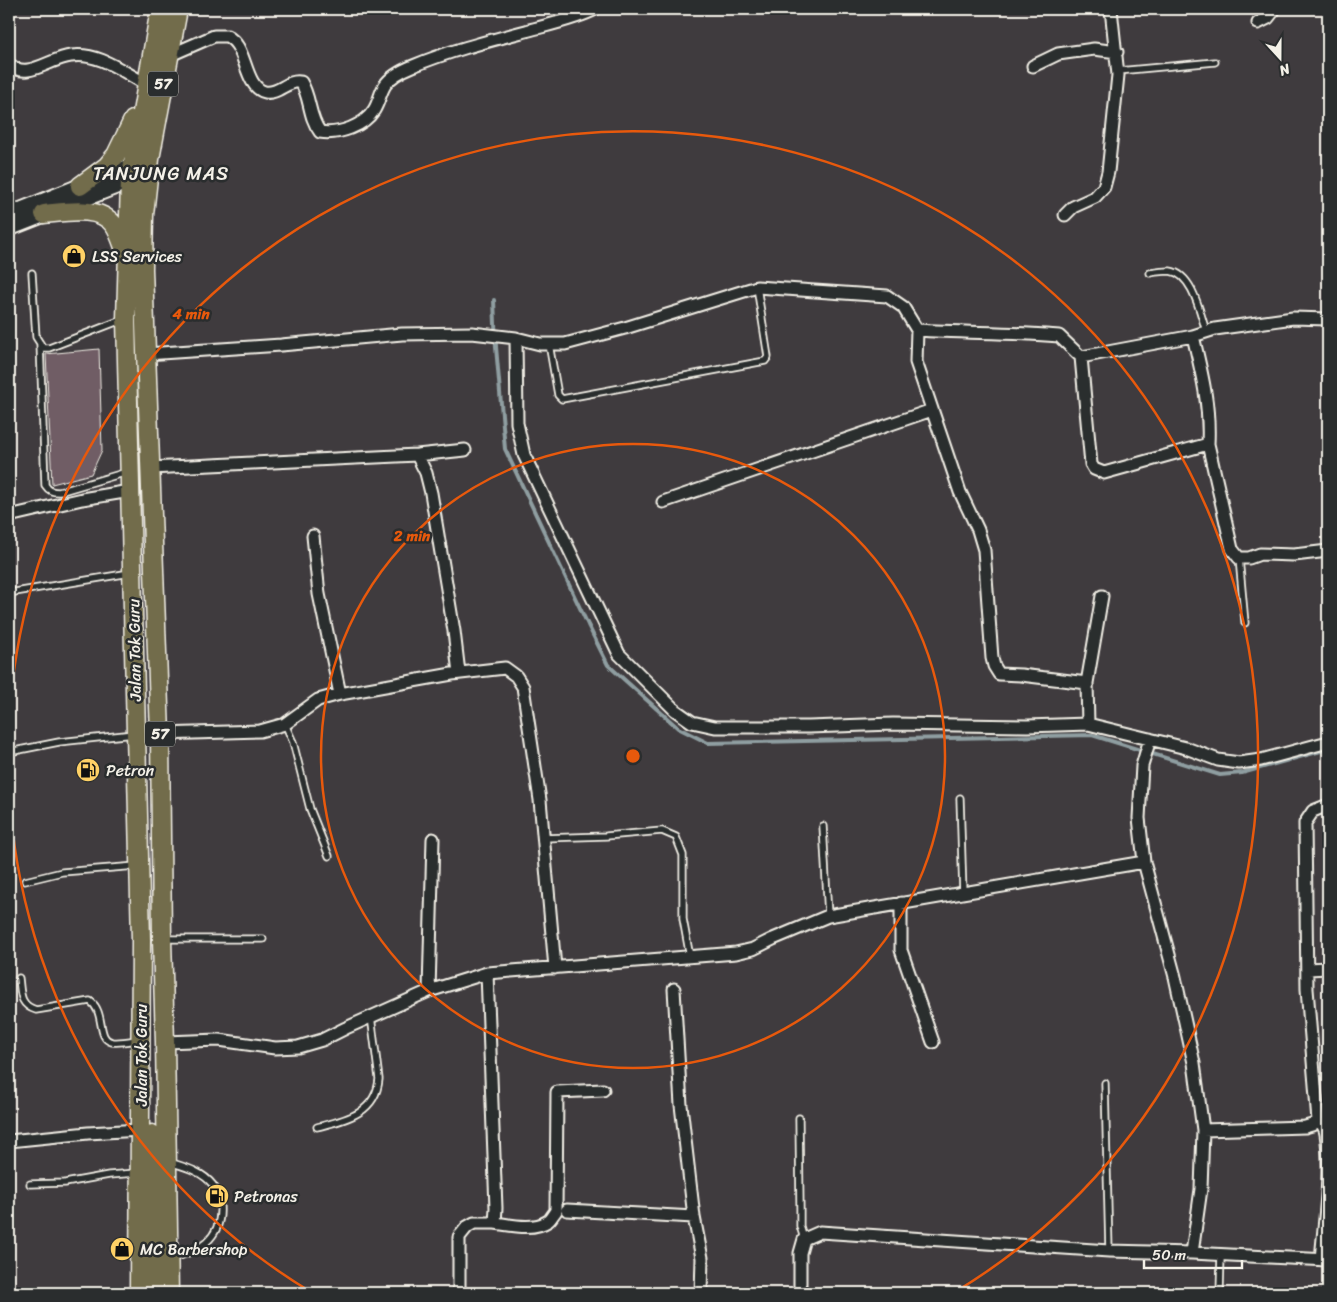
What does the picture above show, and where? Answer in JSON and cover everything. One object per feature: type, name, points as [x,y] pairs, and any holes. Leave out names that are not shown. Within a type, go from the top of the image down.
[{"type":"main road","name":"Jalan Tok Guru","points":[[138,1293],[141,940],[126,319],[131,173],[160,9]]},
{"type":"main road","name":"Jalan Tok Guru","points":[[169,1293],[160,734],[143,269],[144,215],[149,167],[178,9]]},
{"type":"main road","points":[[80,186],[107,166],[116,155],[132,121],[140,115]]},
{"type":"main road","points":[[9,215],[80,186],[149,167]]},
{"type":"main road","points":[[9,228],[44,214],[131,173]]},
{"type":"main road","points":[[44,214],[80,211],[105,217],[114,225],[128,255]]},
{"type":"main road","points":[[141,1039],[152,1130],[152,1293]]},
{"type":"main road","points":[[168,1265],[174,1293]]},
{"type":"street","points":[[168,56],[214,36],[227,36],[236,44],[254,85],[264,92],[273,92],[295,81],[301,82],[305,88],[313,123],[320,132],[330,133],[364,121],[374,110],[385,84],[397,73],[475,44],[545,26],[595,9]]},
{"type":"street","points":[[1065,215],[1074,207],[1095,197],[1104,187],[1108,172],[1118,71],[1111,9]]},
{"type":"street","points":[[1258,23],[1268,18],[1275,9]]},
{"type":"street","points":[[1033,66],[1058,54],[1094,49],[1117,52]]},
{"type":"street","points":[[9,64],[14,69],[28,70],[66,57],[90,57],[105,61],[146,84]]},
{"type":"street","points":[[146,354],[281,345],[402,334],[472,332],[514,337],[540,344],[564,344],[597,336],[757,288],[887,296],[902,307],[917,330],[916,362],[960,492],[978,530],[984,550],[994,666],[999,674],[1087,682]]},
{"type":"street","points":[[1080,358],[1206,332],[1293,318],[1328,320]]},
{"type":"street","points":[[917,330],[1031,333],[1060,336],[1080,358],[1090,458],[1094,469],[1104,473],[1208,444]]},
{"type":"street","points":[[1193,336],[1204,383],[1209,420],[1208,444],[1232,549],[1239,558],[1249,558],[1260,554],[1294,555],[1328,551]]},
{"type":"street","points":[[514,337],[517,423],[524,455],[619,654],[675,710],[692,722],[715,727],[809,727],[893,724],[1027,726],[1088,724],[1148,743],[1186,748],[1218,760],[1239,762],[1261,760],[1328,742]]},
{"type":"street","points":[[663,502],[932,410]]},
{"type":"street","points":[[150,468],[417,455],[465,450]]},
{"type":"street","points":[[417,455],[426,473],[431,492],[454,631],[458,673]]},
{"type":"street","points":[[9,516],[82,499],[130,491]]},
{"type":"street","points":[[313,536],[319,594],[340,694]]},
{"type":"street","points":[[1088,724],[1087,682],[1102,596]]},
{"type":"street","points":[[160,734],[260,731],[285,724],[318,700],[340,694],[458,673],[505,668],[516,676],[523,686],[540,800],[555,968]]},
{"type":"street","points":[[1148,743],[1142,766],[1139,818],[1144,862],[1178,987],[1194,1063],[1204,1130],[1201,1190],[1192,1253]]},
{"type":"street","points":[[800,1293],[800,1253],[804,1239],[820,1232],[1108,1251],[1221,1254],[1325,1260],[1328,1176],[1326,1132],[1323,1123],[1307,989],[1305,823],[1313,811],[1328,805]]},
{"type":"street","points":[[429,991],[433,840]]},
{"type":"street","points":[[165,1042],[219,1040],[275,1048],[298,1047],[322,1040],[429,991],[487,973],[736,953],[753,949],[828,916],[1144,862]]},
{"type":"street","points":[[901,903],[901,950],[933,1042]]},
{"type":"street","points":[[1308,969],[1328,968]]},
{"type":"street","points":[[487,973],[495,1223]]},
{"type":"street","points":[[674,989],[681,1105],[694,1217],[702,1258],[701,1293]]},
{"type":"street","points":[[460,1293],[459,1237],[467,1227],[474,1223],[536,1226],[548,1221],[556,1211],[557,1092],[603,1090]]},
{"type":"street","points":[[1204,1130],[1305,1127],[1323,1123]]},
{"type":"street","points":[[9,1141],[140,1130]]},
{"type":"street","points":[[567,1210],[694,1217]]},
{"type":"lane","points":[[1118,71],[1215,62]]},
{"type":"lane","points":[[1150,273],[1171,271],[1186,280],[1196,298],[1206,332]]},
{"type":"lane","points":[[32,273],[36,336],[43,348],[49,348],[126,319]]},
{"type":"lane","points":[[549,344],[558,395],[562,399],[765,360],[768,357],[757,288]]},
{"type":"lane","points":[[40,343],[45,484],[48,490],[59,492],[130,471]]},
{"type":"lane","points":[[1239,558],[1245,623]]},
{"type":"lane","points":[[9,593],[132,572]]},
{"type":"lane","points":[[285,724],[293,742],[310,809],[329,856]]},
{"type":"lane","points":[[9,752],[59,742],[136,734]]},
{"type":"lane","points":[[960,798],[963,894]]},
{"type":"lane","points":[[823,826],[828,916]]},
{"type":"lane","points":[[543,838],[606,836],[662,831],[676,837],[683,855],[683,919],[690,957]]},
{"type":"lane","points":[[25,881],[62,872],[140,866]]},
{"type":"lane","points":[[162,939],[263,940]]},
{"type":"lane","points":[[19,978],[22,999],[27,1007],[36,1010],[90,1002],[96,1005],[100,1014],[102,1033],[107,1040],[114,1042],[141,1039]]},
{"type":"lane","points":[[317,1126],[350,1117],[364,1110],[374,1100],[379,1080],[371,1016]]},
{"type":"lane","points":[[1105,1084],[1108,1251]]},
{"type":"lane","points":[[799,1118],[800,1217],[804,1239]]},
{"type":"lane","points":[[167,1161],[199,1173],[214,1186],[220,1200],[221,1219],[214,1235],[200,1248],[168,1265]]},
{"type":"lane","points":[[30,1184],[64,1183],[109,1175],[139,1173]]},
{"type":"lane","points":[[1220,1293],[1221,1254]]},
{"type":"building","points":[[99,349],[102,450],[91,474],[52,484],[46,354]]},
{"type":"waterway","points":[[494,300],[505,449],[608,665],[678,728],[708,743],[1092,735],[1220,775],[1242,773],[1328,749]]},
{"type":"place","name":"LSS Services","points":[[74,256]]},
{"type":"place","name":"Petron","points":[[88,770]]},
{"type":"place","name":"Petronas","points":[[217,1196]]},
{"type":"place","name":"MC Barbershop","points":[[122,1249]]},
{"type":"district","name":"TANJUNG MAS","points":[[161,173]]}]
